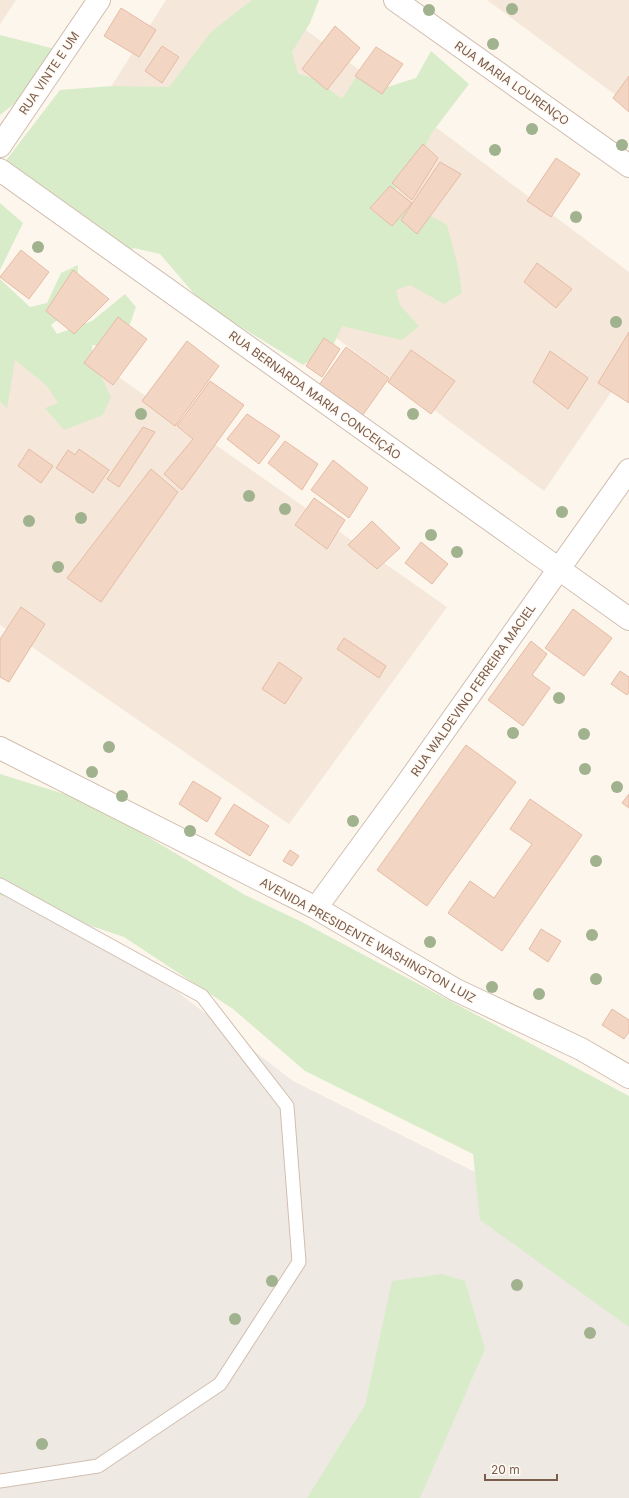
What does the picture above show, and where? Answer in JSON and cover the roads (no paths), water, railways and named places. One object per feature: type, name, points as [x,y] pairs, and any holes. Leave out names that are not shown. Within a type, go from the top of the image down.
[{"type":"street","name":"RUA VINTE E UM","points":[[0,146],[99,0]]},
{"type":"street","name":"RUA MARIA LOURENÇO","points":[[395,0],[629,166]]},
{"type":"street","name":"RUA BERNARDA MARIA CONCEIÇÃO","points":[[0,170],[629,619]]},
{"type":"street","name":"RUA WALDEVINO FERREIRA MACIEL","points":[[316,908],[629,470]]},
{"type":"street","name":"AVENIDA PRESIDENTE WASHINGTON LUIZ","points":[[0,748],[316,908],[456,990],[581,1049],[629,1077]]},
{"type":"lane","points":[[0,885],[202,996],[286,1106],[299,1262],[220,1384],[98,1466],[0,1481]]}]
